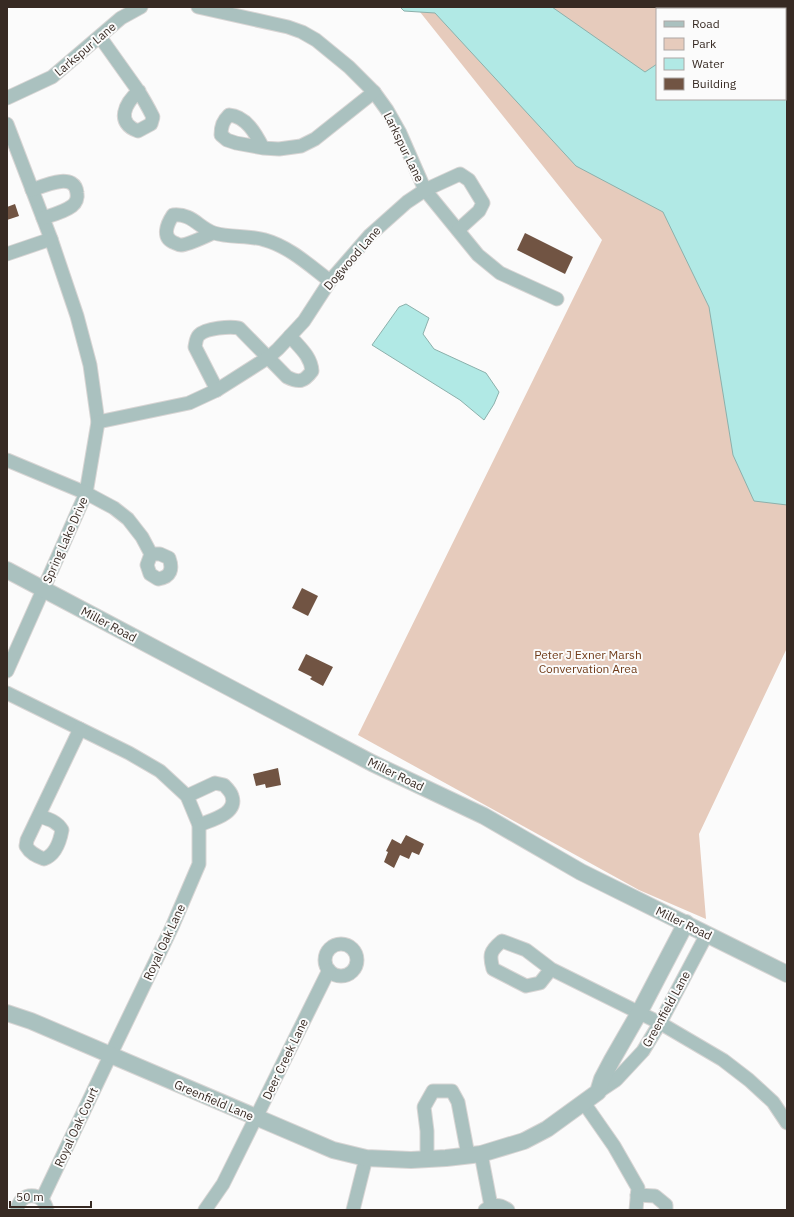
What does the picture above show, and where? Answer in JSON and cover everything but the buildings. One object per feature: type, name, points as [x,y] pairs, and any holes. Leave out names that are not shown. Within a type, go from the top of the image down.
[{"type":"street","name":"Larkspur Lane","points":[[7,98],[52,77],[121,18],[140,7]]},
{"type":"street","name":"Larkspur Lane","points":[[198,7],[228,10],[288,27],[302,32],[316,40],[349,67],[374,92],[387,110],[400,133],[425,190],[478,255],[500,273],[557,299]]},
{"type":"street","points":[[100,37],[139,92]]},
{"type":"street","points":[[263,148],[280,149],[300,146],[315,140],[374,92]]},
{"type":"street","name":"Spring Lake Drive","points":[[7,124],[51,238],[76,316],[90,365],[98,422],[86,493],[7,670]]},
{"type":"street","name":"Larkspur Lane","points":[[425,190],[460,174],[469,180],[483,203],[479,211],[458,230]]},
{"type":"street","points":[[32,190],[58,181],[67,181],[78,191],[78,197],[70,208],[43,218]]},
{"type":"street","name":"Dogwood Lane","points":[[98,422],[189,403],[217,390],[269,357],[278,350],[304,321],[330,281],[370,235],[407,202],[425,190]]},
{"type":"street","points":[[213,233],[265,240],[285,248],[330,281]]},
{"type":"street","points":[[7,254],[51,238]]},
{"type":"street","points":[[217,390],[195,347],[196,340],[205,330],[232,326],[239,328],[287,376],[294,380],[302,381],[312,371],[311,364],[290,336]]},
{"type":"street","points":[[7,460],[86,493],[114,508],[128,519],[142,537],[151,554]]},
{"type":"street","name":"Miller Road","points":[[7,570],[372,763],[484,816],[581,872],[787,974]]},
{"type":"street","name":"Royal Oak Lane","points":[[7,692],[129,753],[160,771],[187,796],[199,825],[199,864],[172,927],[110,1056]]},
{"type":"street","points":[[39,816],[80,729]]},
{"type":"street","points":[[187,796],[215,783],[224,785],[232,795],[232,806],[227,813],[199,825]]},
{"type":"street","name":"Greenfield Lane","points":[[598,1092],[602,1079],[639,1013],[686,923]]},
{"type":"street","name":"Greenfield Lane","points":[[7,1013],[333,1150],[366,1158],[411,1160],[475,1154],[524,1141],[547,1129],[616,1080],[643,1051],[660,1023],[707,934]]},
{"type":"street","points":[[551,969],[660,1023],[723,1060],[749,1080],[773,1102],[787,1124]]},
{"type":"street","name":"Deer Creek Lane","points":[[205,1210],[223,1184],[329,970]]},
{"type":"street","name":"Royal Oak Court","points":[[18,1210],[21,1201],[26,1197],[31,1196],[37,1196],[45,1205],[110,1056]]},
{"type":"street","points":[[427,1159],[427,1131],[424,1107],[433,1091],[452,1091],[458,1102],[475,1154],[488,1208],[496,1205],[502,1206],[508,1210]]},
{"type":"street","points":[[584,1103],[614,1146],[638,1188],[636,1210]]},
{"type":"street","points":[[353,1210],[366,1158]]},
{"type":"street","points":[[637,1195],[655,1196],[666,1205],[666,1210]]},
{"type":"green space","name":"Peter J Exner Marsh Convervation Area","points":[[416,7],[787,7],[787,648],[699,834],[706,919],[639,890],[358,735],[602,240]]},
{"type":"water","points":[[400,7],[552,7],[645,72],[656,65],[656,100],[786,100],[786,85],[787,86],[787,505],[754,501],[733,455],[709,307],[663,212],[576,166],[435,13],[404,11]]},
{"type":"water","points":[[406,304],[429,318],[423,334],[434,349],[486,373],[499,392],[494,404],[484,420],[460,400],[372,345],[399,307]]}]
